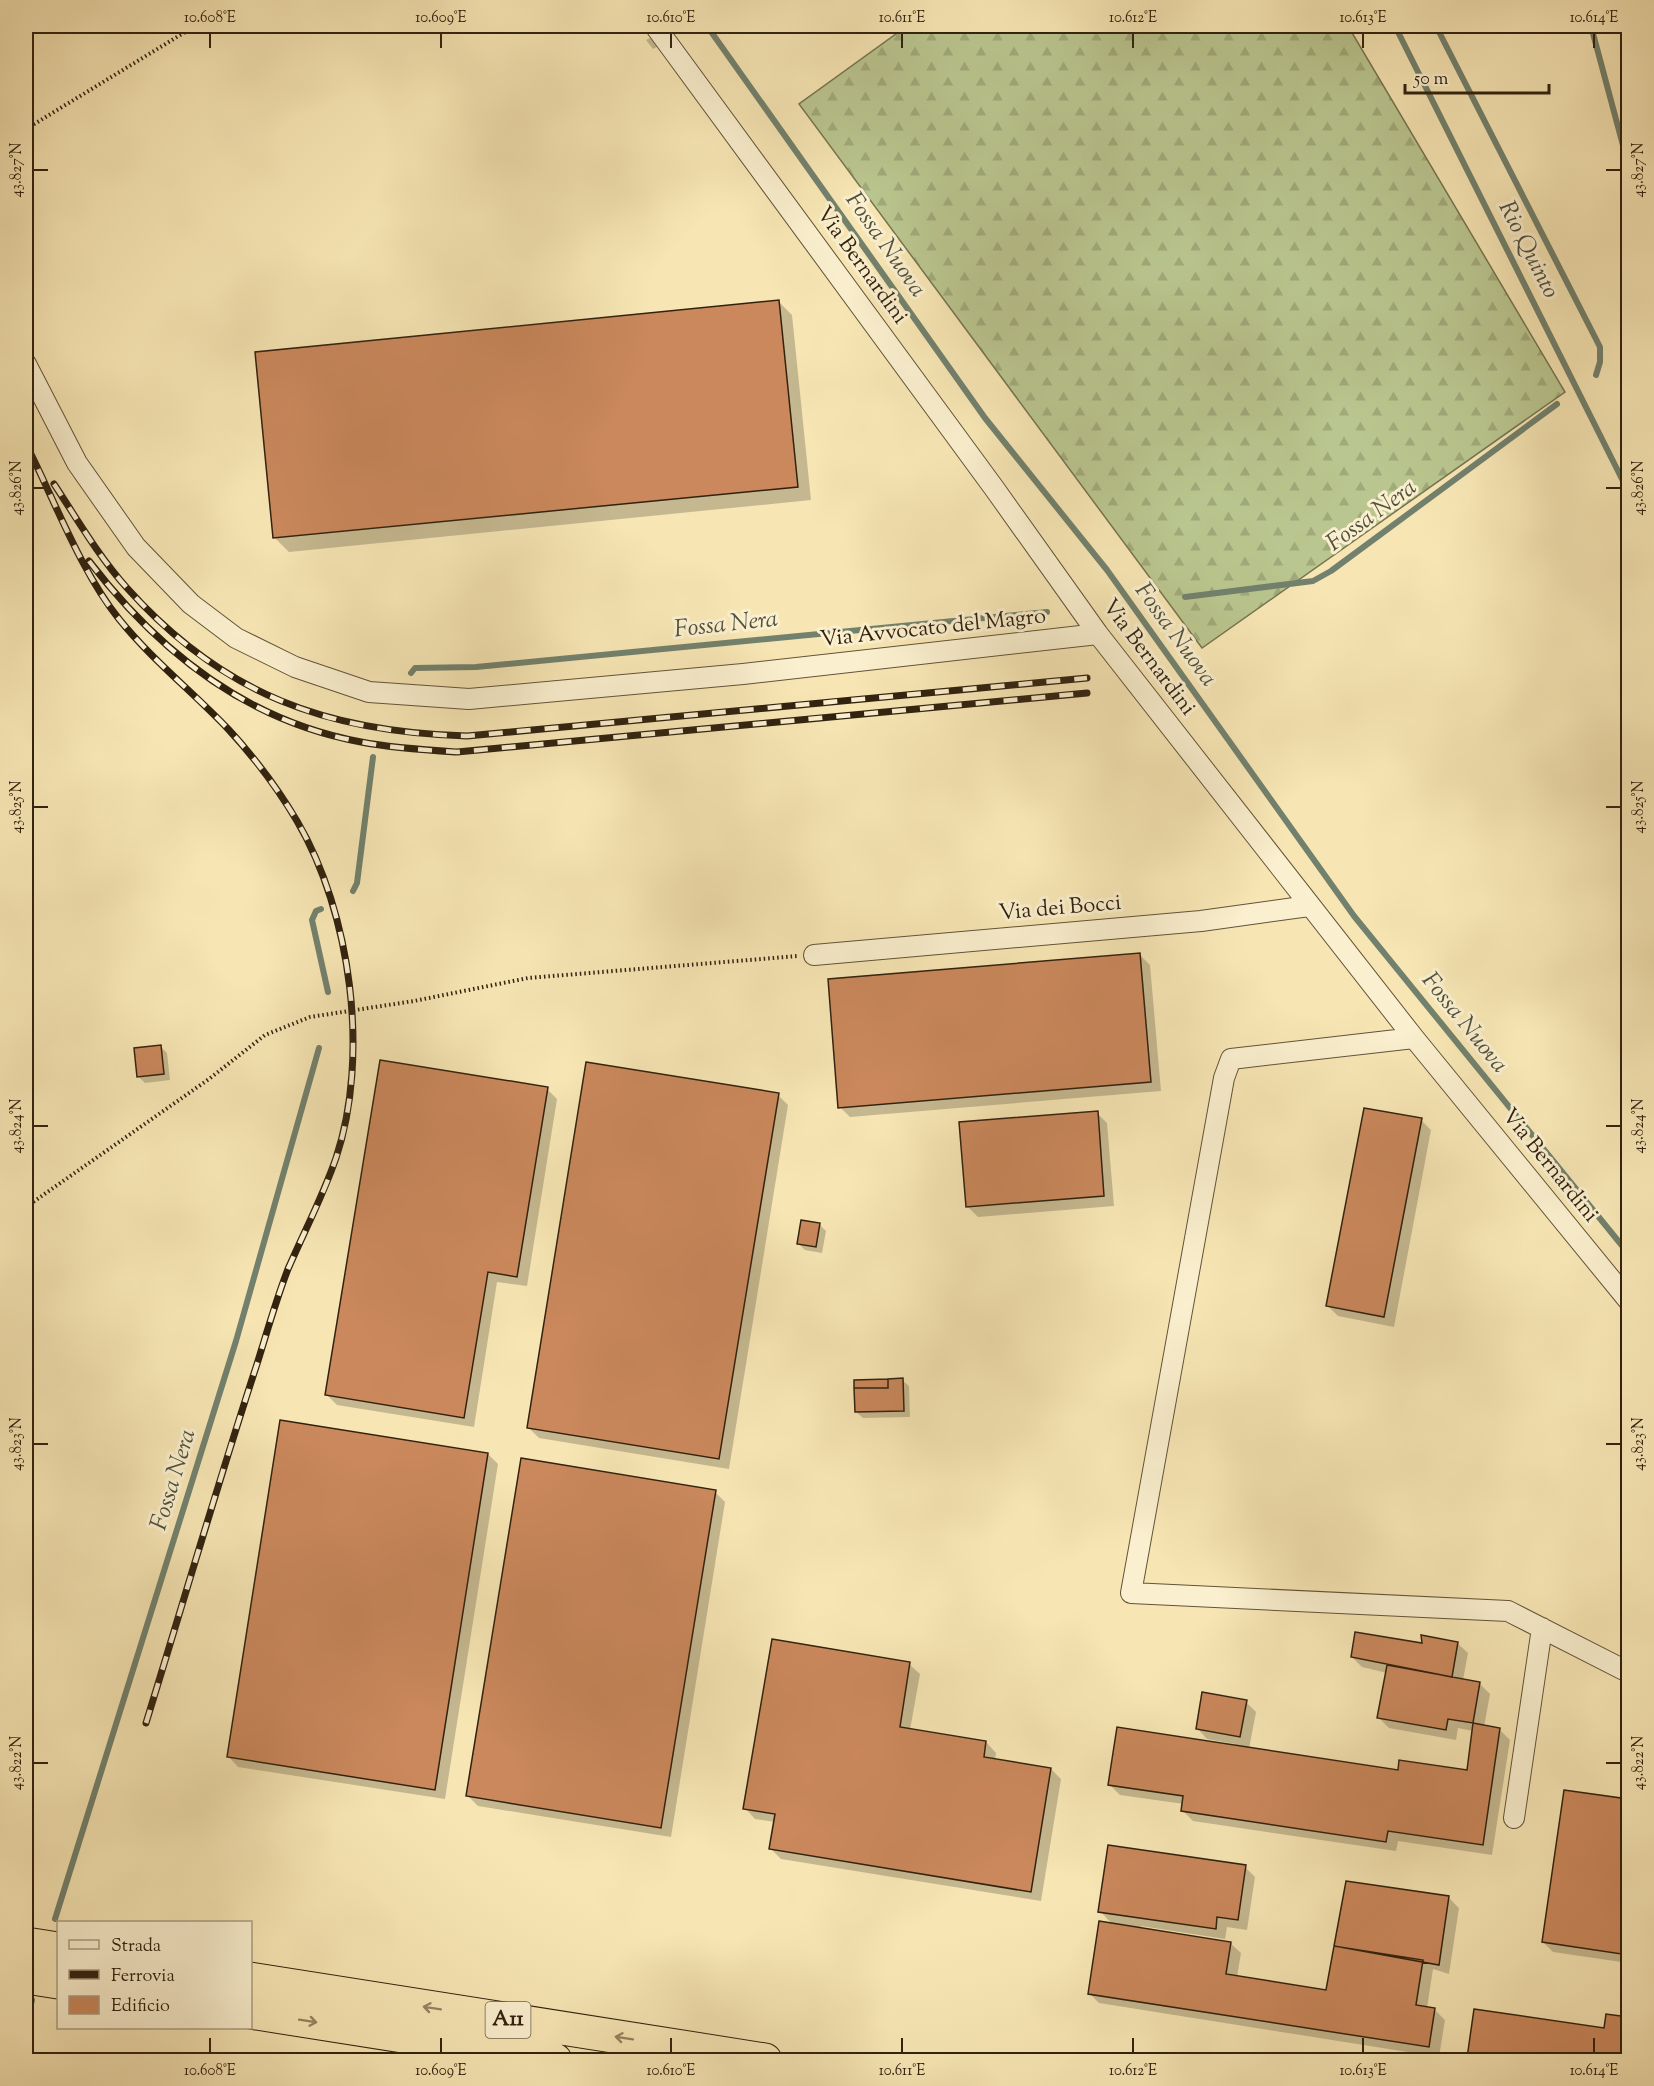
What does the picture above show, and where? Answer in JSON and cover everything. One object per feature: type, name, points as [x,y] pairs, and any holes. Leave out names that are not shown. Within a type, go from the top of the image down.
[{"type":"highway","points":[[26,1944],[57,1949]]},
{"type":"highway","points":[[26,1977],[57,1982]]},
{"type":"highway","name":"A11","points":[[252,1979],[765,2061]]},
{"type":"highway","name":"A11","points":[[252,2012],[555,2061]]},
{"type":"street","name":"Via Bernardini","points":[[656,26],[1098,634],[1414,1038],[1629,1300]]},
{"type":"street","name":"Via Avvocato del Magro","points":[[26,364],[84,472],[136,547],[191,604],[236,638],[295,668],[369,692],[469,699],[755,673],[1098,634]]},
{"type":"street","name":"Via dei Bocci","points":[[814,955],[1201,921],[1309,906]]},
{"type":"street","points":[[1414,1038],[1231,1059],[1224,1078],[1131,1593],[1508,1611],[1629,1672]]},
{"type":"street","points":[[1514,1818],[1542,1629]]},
{"type":"path","points":[[26,129],[195,26]]},
{"type":"path","points":[[26,1207],[209,1079],[265,1035],[310,1017],[414,1001],[528,978],[814,955]]},
{"type":"green space","points":[[907,26],[1348,26],[1565,392],[1202,648],[799,104]]},
{"type":"building","points":[[779,300],[798,487],[273,538],[255,352]]},
{"type":"building","points":[[1140,953],[1151,1082],[838,1108],[828,979]]},
{"type":"building","points":[[161,1045],[164,1074],[137,1077],[134,1048]]},
{"type":"building","points":[[380,1060],[548,1087],[517,1277],[488,1272],[464,1418],[325,1395]]},
{"type":"building","points":[[586,1062],[779,1093],[719,1459],[527,1428]]},
{"type":"building","points":[[1364,1108],[1422,1118],[1384,1317],[1326,1306]]},
{"type":"building","points":[[1098,1111],[1104,1196],[966,1207],[959,1122]]},
{"type":"building","points":[[801,1220],[820,1223],[816,1247],[797,1244]]},
{"type":"building","points":[[903,1378],[904,1411],[855,1412],[854,1388],[888,1388],[888,1379]]},
{"type":"building","points":[[888,1379],[888,1388],[854,1388],[854,1380]]},
{"type":"building","points":[[280,1420],[488,1453],[435,1790],[227,1757]]},
{"type":"building","points":[[521,1458],[716,1490],[661,1828],[466,1796]]},
{"type":"building","points":[[1355,1632],[1422,1643],[1421,1635],[1458,1642],[1452,1677],[1351,1657]]},
{"type":"building","points":[[772,1639],[910,1662],[900,1727],[986,1741],[984,1757],[1051,1768],[1031,1892],[769,1849],[775,1814],[743,1809]]},
{"type":"building","points":[[1387,1665],[1480,1682],[1473,1723],[1448,1719],[1446,1730],[1377,1718]]},
{"type":"building","points":[[1202,1692],[1247,1700],[1240,1737],[1196,1729]]},
{"type":"building","points":[[1473,1723],[1500,1728],[1483,1845],[1388,1831],[1386,1842],[1181,1811],[1183,1796],[1108,1785],[1117,1727],[1398,1770],[1399,1760],[1467,1770]]},
{"type":"building","points":[[1564,1790],[1628,1799],[1628,1955],[1542,1942]]},
{"type":"building","points":[[1108,1845],[1246,1865],[1238,1920],[1217,1917],[1216,1929],[1098,1912]]},
{"type":"building","points":[[1346,1881],[1449,1896],[1439,1965],[1334,1946]]},
{"type":"building","points":[[1099,1921],[1231,1942],[1226,1974],[1326,1990],[1334,1946],[1423,1960],[1416,2005],[1435,2008],[1429,2047],[1088,1994]]},
{"type":"building","points":[[1474,2009],[1604,2028],[1606,2014],[1628,2017],[1628,2060],[1467,2058]]},
{"type":"waterway","name":"Fossa Nuova","points":[[707,26],[985,418],[1107,570],[1354,916],[1628,1253]]},
{"type":"waterway","name":"Rio Quinto","points":[[1395,26],[1628,491]]},
{"type":"waterway","name":"Fossa Nera","points":[[1436,26],[1600,347],[1600,362],[1596,375]]},
{"type":"waterway","points":[[1591,26],[1628,164]]},
{"type":"waterway","name":"Fossa Nera","points":[[1185,597],[1313,581],[1331,571],[1557,404]]},
{"type":"waterway","name":"Fossa Nera","points":[[411,673],[415,668],[476,667],[1047,612]]},
{"type":"waterway","name":"Fossa Nera","points":[[353,891],[357,883],[373,757]]},
{"type":"waterway","name":"Fossa Nera","points":[[321,909],[316,911],[312,920],[328,992]]},
{"type":"waterway","name":"Fossa Nera","points":[[55,1919],[236,1341],[319,1048]]},
{"type":"waterway","name":"Fossa Nera","points":[[26,2024],[32,2000]]},
{"type":"railway","points":[[26,444],[80,557],[105,600],[145,648],[238,740],[274,785],[297,821],[316,858],[331,898],[350,986],[353,1031],[352,1075],[346,1118],[336,1158],[280,1292],[214,1498],[146,1723]]},
{"type":"railway","points":[[54,484],[107,564],[127,588],[163,625],[201,656],[240,681],[280,701],[323,716],[368,726],[416,733],[467,736],[1087,678]]},
{"type":"railway","points":[[89,561],[144,624],[175,652],[208,677],[243,699],[280,718],[319,732],[385,746],[457,752],[1087,693]]}]
